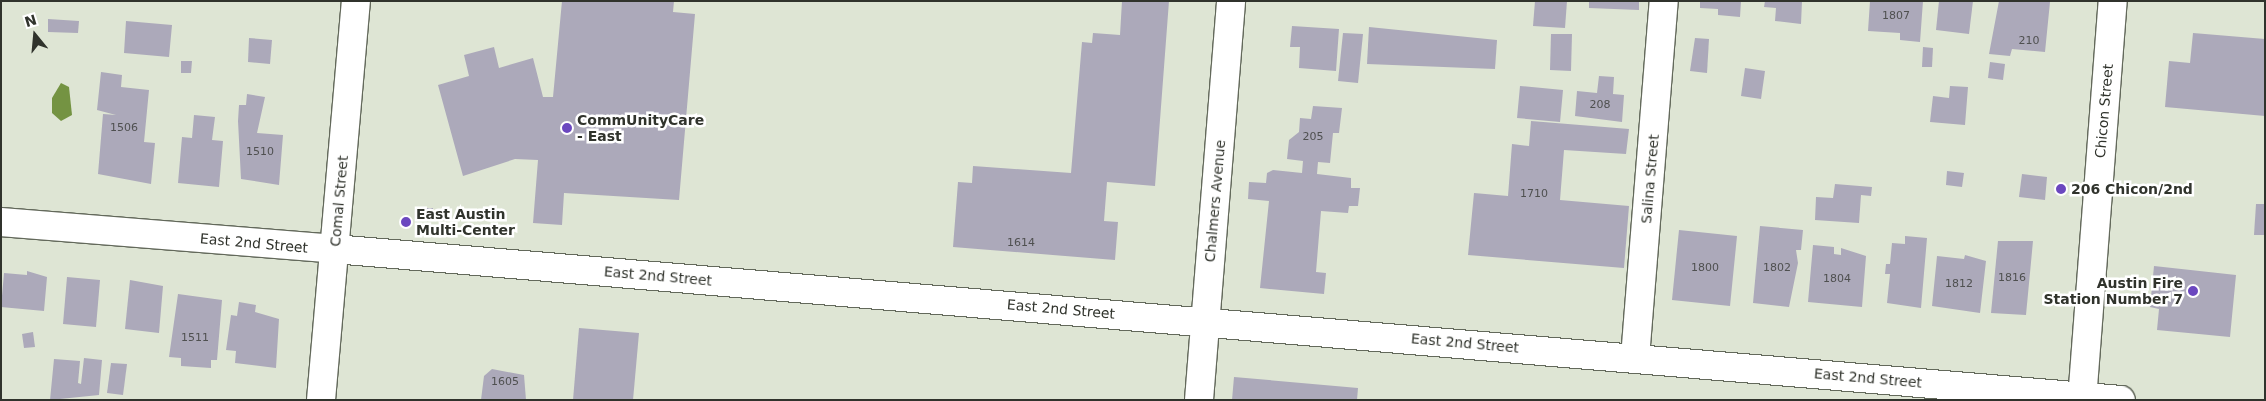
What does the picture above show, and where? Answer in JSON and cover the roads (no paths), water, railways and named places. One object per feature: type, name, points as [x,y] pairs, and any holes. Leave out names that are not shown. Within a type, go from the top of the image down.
[{"type":"street","name":"Comal Street","points":[[321,400],[356,1]]},
{"type":"street","name":"Chalmers Avenue","points":[[1199,400],[1231,1]]},
{"type":"street","name":"Salina Street","points":[[1635,358],[1664,1]]},
{"type":"street","name":"Chicon Street","points":[[2082,398],[2113,1]]},
{"type":"street","name":"East 2nd Street","points":[[1,222],[1205,321],[2121,400]]},
{"type":"place","name":"CommUnityCare - East","points":[[567,128]]},
{"type":"place","name":"206 Chicon/2nd","points":[[2061,189]]},
{"type":"place","name":"East Austin Multi-Center","points":[[406,222]]},
{"type":"place","name":"Austin Fire Station Number 7","points":[[2193,291]]}]
